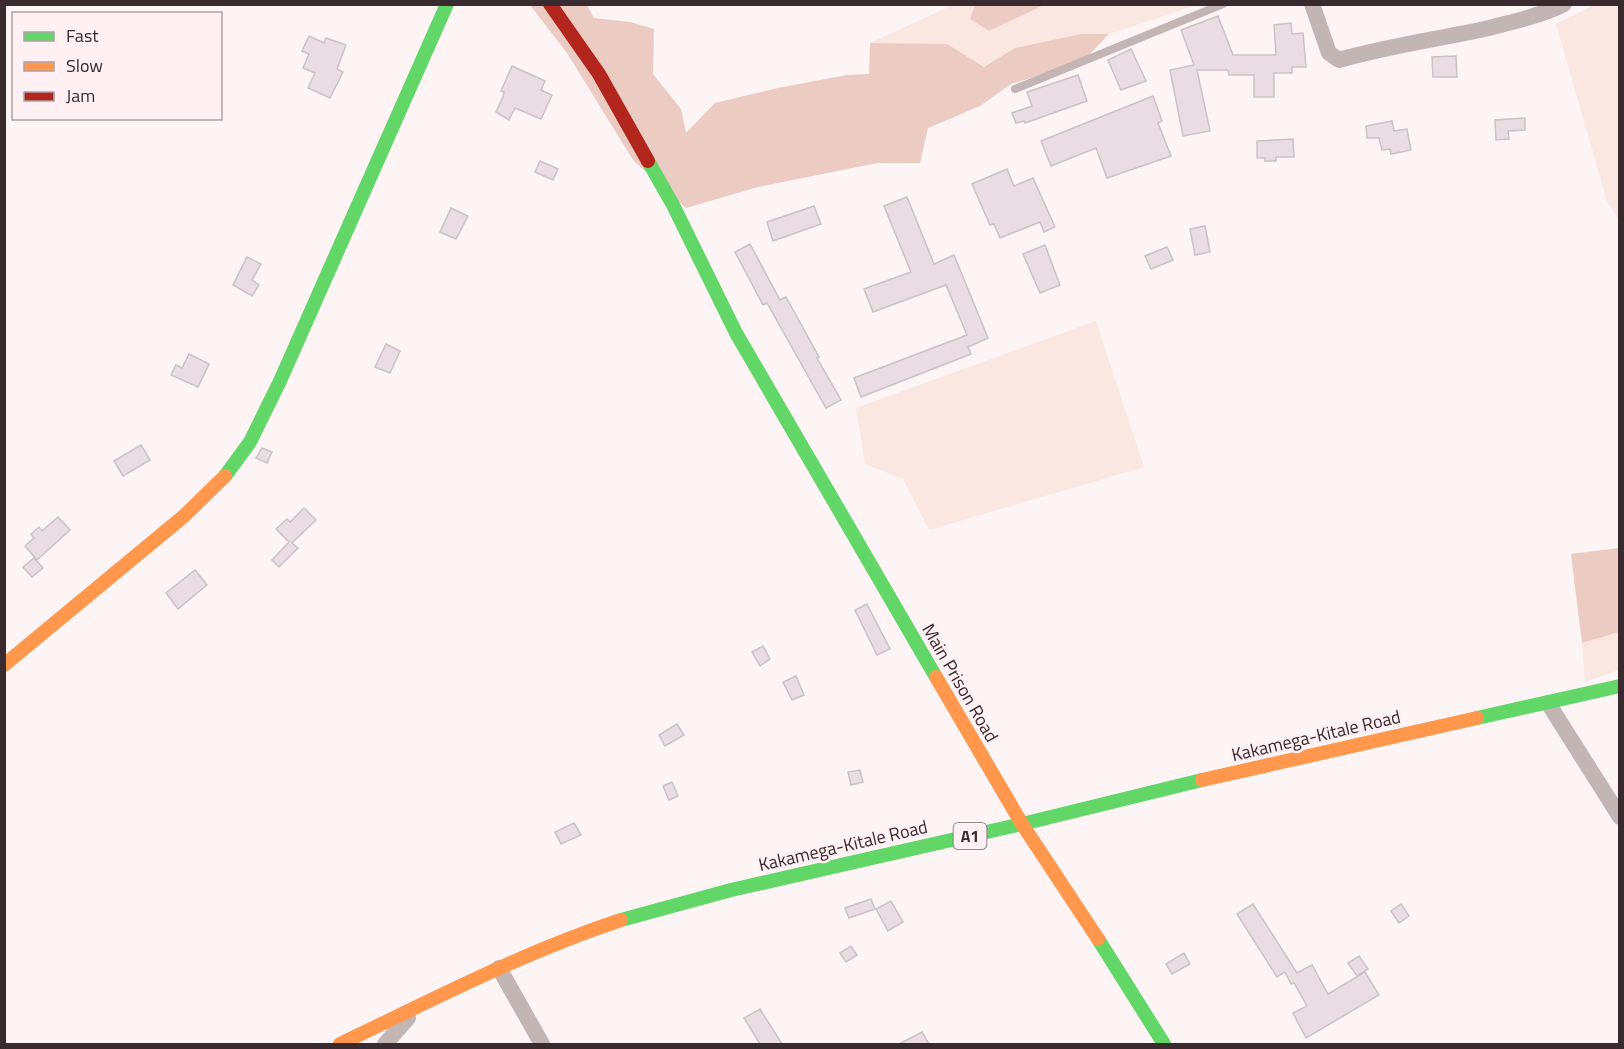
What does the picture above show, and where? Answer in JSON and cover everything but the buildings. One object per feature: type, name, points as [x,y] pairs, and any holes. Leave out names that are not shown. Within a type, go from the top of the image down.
[{"type":"main road","points":[[4,664],[184,516],[222,480],[250,442],[447,4]]},
{"type":"main road","name":"Main Prison Road","points":[[550,4],[599,74],[673,205],[736,333],[1022,824],[1050,864],[1164,1044]]},
{"type":"main road","name":"Kakamega-Kitale Road","points":[[340,1044],[499,968],[576,935],[651,911],[731,890],[1307,756],[1620,686]]},
{"type":"street","points":[[1312,4],[1329,53],[1339,60],[1366,52],[1429,42],[1542,15],[1564,4]]},
{"type":"street","points":[[1548,703],[1620,817]]},
{"type":"street","points":[[499,968],[542,1044]]},
{"type":"street","points":[[385,1044],[416,1008]]},
{"type":"lane","points":[[1015,89],[1223,4]]},
{"type":"shaded area","points":[[975,4],[1044,5],[989,31],[970,19]]},
{"type":"shaded area","points":[[530,5],[587,5],[594,18],[630,22],[654,29],[653,74],[681,109],[686,133],[715,103],[847,75],[869,74],[870,43],[947,44],[984,67],[1015,48],[1081,34],[1109,34],[1089,55],[1059,69],[1011,84],[980,106],[928,128],[920,163],[877,163],[758,187],[686,208],[633,160],[567,53]]},
{"type":"shaded area","points":[[953,5],[975,5],[970,19],[989,31],[1044,5],[1196,5],[1109,34],[1081,34],[1015,48],[984,67],[947,44],[870,43]]},
{"type":"shaded area","points":[[1594,5],[1619,5],[1619,220],[1607,201],[1556,24]]},
{"type":"shaded area","points":[[1096,321],[1144,467],[929,530],[903,479],[865,464],[856,408]]},
{"type":"shaded area","points":[[1619,548],[1619,632],[1582,643],[1571,554]]},
{"type":"shaded area","points":[[1619,632],[1619,670],[1585,682],[1582,643]]},
{"type":"traffic: fast","points":[[225,476],[250,442],[280,381],[447,4]]},
{"type":"traffic: fast","points":[[648,161],[673,205],[736,333],[936,677]]},
{"type":"traffic: fast","points":[[1477,718],[1620,686]]},
{"type":"traffic: fast","points":[[621,920],[731,890],[1022,824],[1202,780]]},
{"type":"traffic: fast","points":[[1098,939],[1164,1044]]},
{"type":"traffic: slow","points":[[4,665],[184,516],[225,476]]},
{"type":"traffic: slow","points":[[936,677],[1022,824],[1098,939]]},
{"type":"traffic: slow","points":[[1202,780],[1477,718]]},
{"type":"traffic: slow","points":[[340,1044],[514,962],[621,920]]},
{"type":"traffic: jam","points":[[550,4],[599,74],[648,161]]}]
